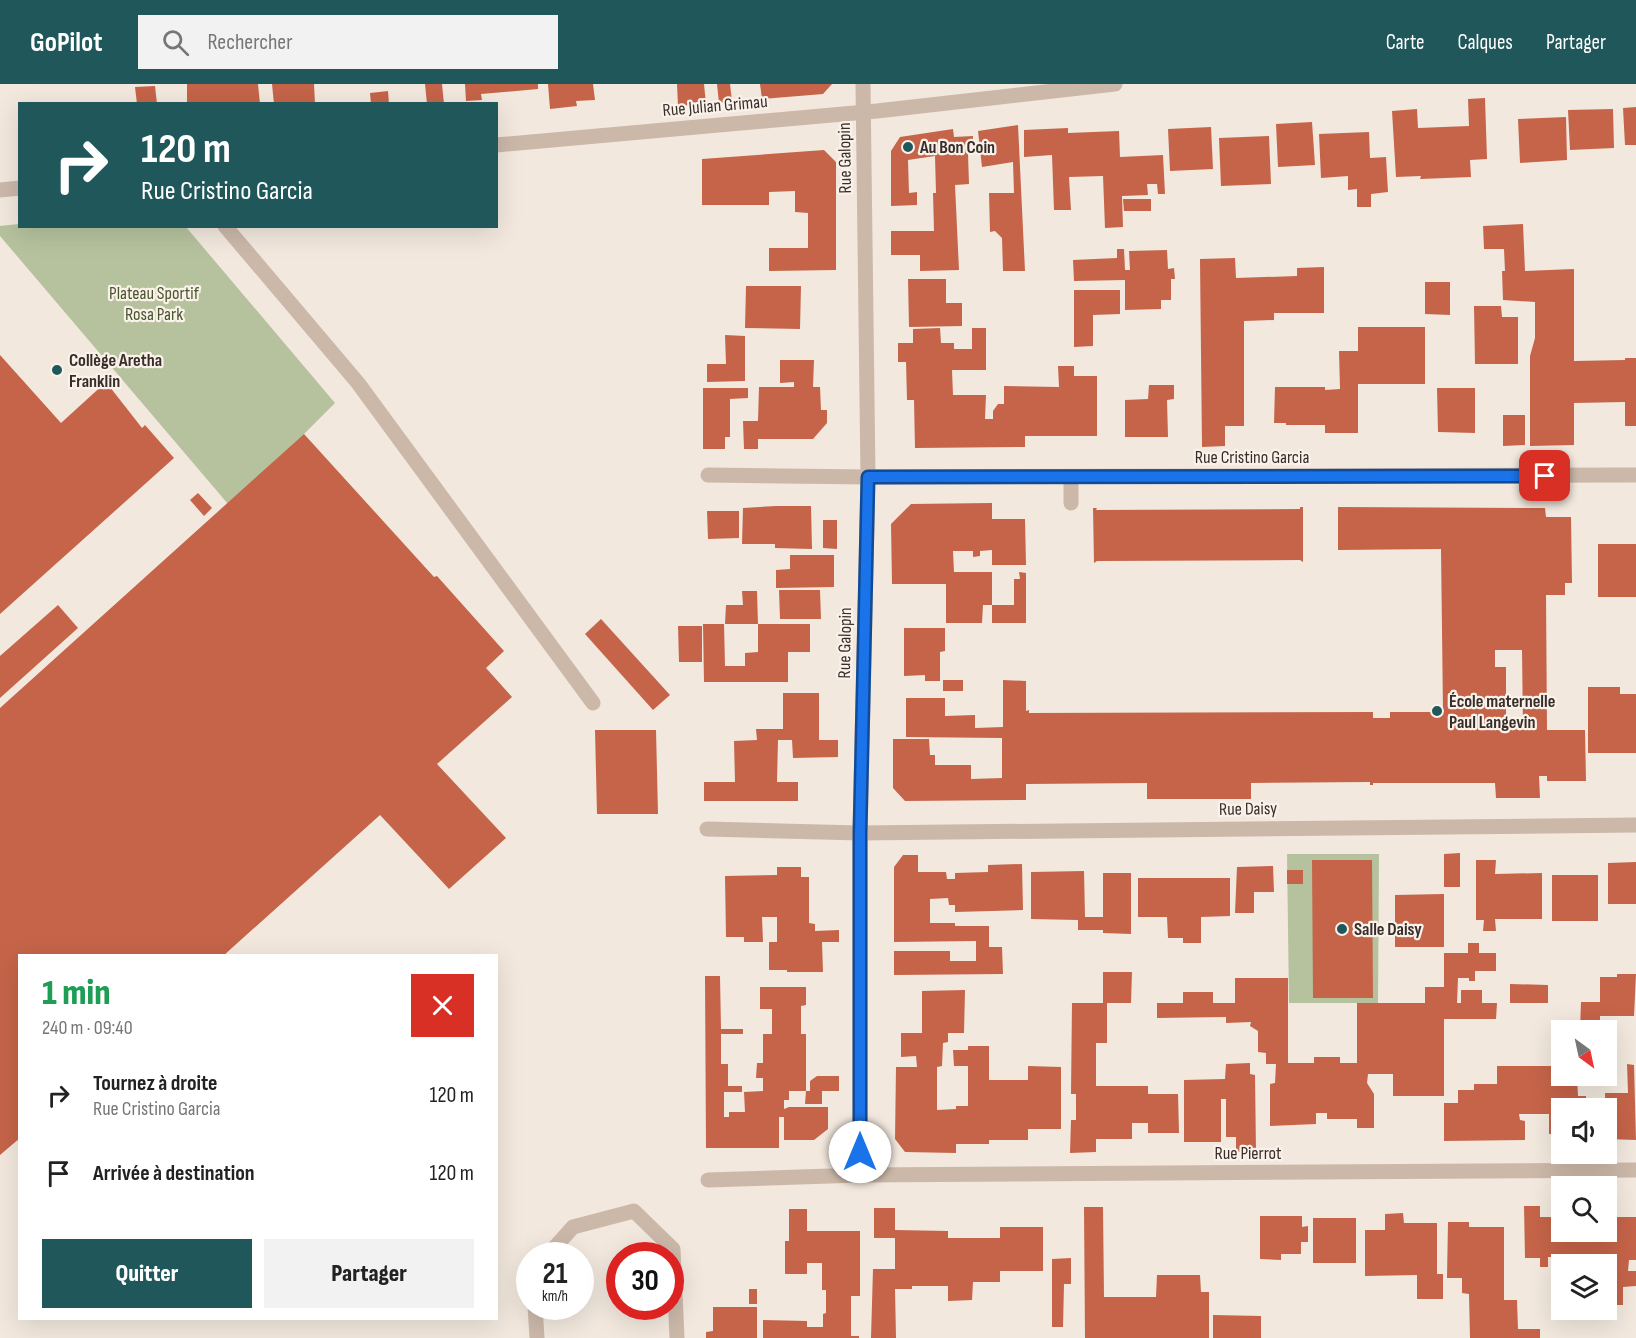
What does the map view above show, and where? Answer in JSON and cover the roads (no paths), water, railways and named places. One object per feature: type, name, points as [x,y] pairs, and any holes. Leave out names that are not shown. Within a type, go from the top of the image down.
[{"type":"street","name":"Rue Galopin","points":[[860,1175],[860,833],[868,477],[863,84]]},
{"type":"street","name":"Rue Julian Grimau","points":[[498,145],[863,111],[1115,84]]},
{"type":"street","points":[[0,190],[18,188]]},
{"type":"street","points":[[227,228],[358,383],[593,703]]},
{"type":"street","name":"Rue Cristino Garcia","points":[[708,475],[868,477],[1636,475]]},
{"type":"street","points":[[1071,477],[1071,503]]},
{"type":"street","name":"Rue Daisy","points":[[707,829],[860,833],[1636,825]]},
{"type":"street","name":"Rue Pierrot","points":[[708,1180],[860,1175],[1636,1170]]},
{"type":"street","points":[[560,1242],[573,1227],[634,1211],[673,1249],[677,1338]]},
{"type":"street","points":[[536,1320],[537,1338]]},
{"type":"place","name":"Au Bon Coin","points":[[908,147]]},
{"type":"place","name":"Collège Aretha Franklin","points":[[57,370]]},
{"type":"place","name":"École maternelle Paul Langevin","points":[[1437,711]]},
{"type":"place","name":"Salle Daisy","points":[[1342,929]]},
{"type":"park label","name":"Plateau Sportif Rosa Park","points":[[154,303]]}]
